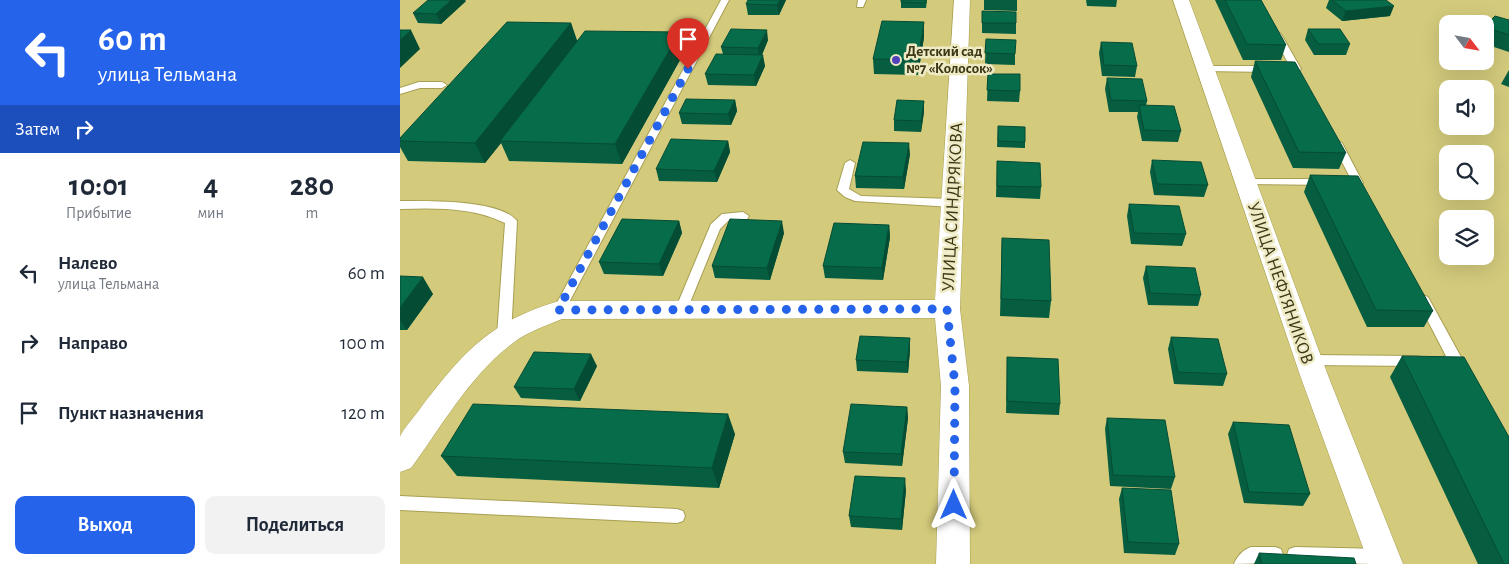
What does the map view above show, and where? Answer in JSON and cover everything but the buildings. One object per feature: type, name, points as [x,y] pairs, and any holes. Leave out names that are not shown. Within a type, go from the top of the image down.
[{"type":"street","name":"УЛИЦА СИНДРЯКОВА","points":[[953,564],[955,386],[947,309],[962,0]]},
{"type":"street","name":"УЛИЦА НЕФТЯНИКОВ","points":[[1181,0],[1308,360],[1384,560]]},
{"type":"street","points":[[400,460],[477,358],[504,336],[528,322],[558,310],[947,309]]},
{"type":"lane","points":[[558,310],[725,0]]},
{"type":"lane","points":[[1205,69],[1290,72],[1272,26]]},
{"type":"lane","points":[[400,91],[419,85],[442,85]]},
{"type":"lane","points":[[1245,182],[1361,187],[1329,130]]},
{"type":"lane","points":[[850,163],[843,190],[859,199],[952,203]]},
{"type":"lane","points":[[400,205],[463,205],[481,208],[511,220],[504,336]]},
{"type":"lane","points":[[681,310],[715,227],[726,217],[743,216]]},
{"type":"lane","points":[[1414,285],[1465,378]]},
{"type":"lane","points":[[1308,360],[1456,361]]},
{"type":"lane","points":[[400,503],[677,516]]},
{"type":"lane","points":[[1242,564],[1251,555],[1384,560]]},
{"type":"place","name":"Детский сад №7 «Колосок»","points":[[896,60]]},
{"type":"route","points":[[688,69],[558,310],[947,309],[955,386],[954,505]]}]
